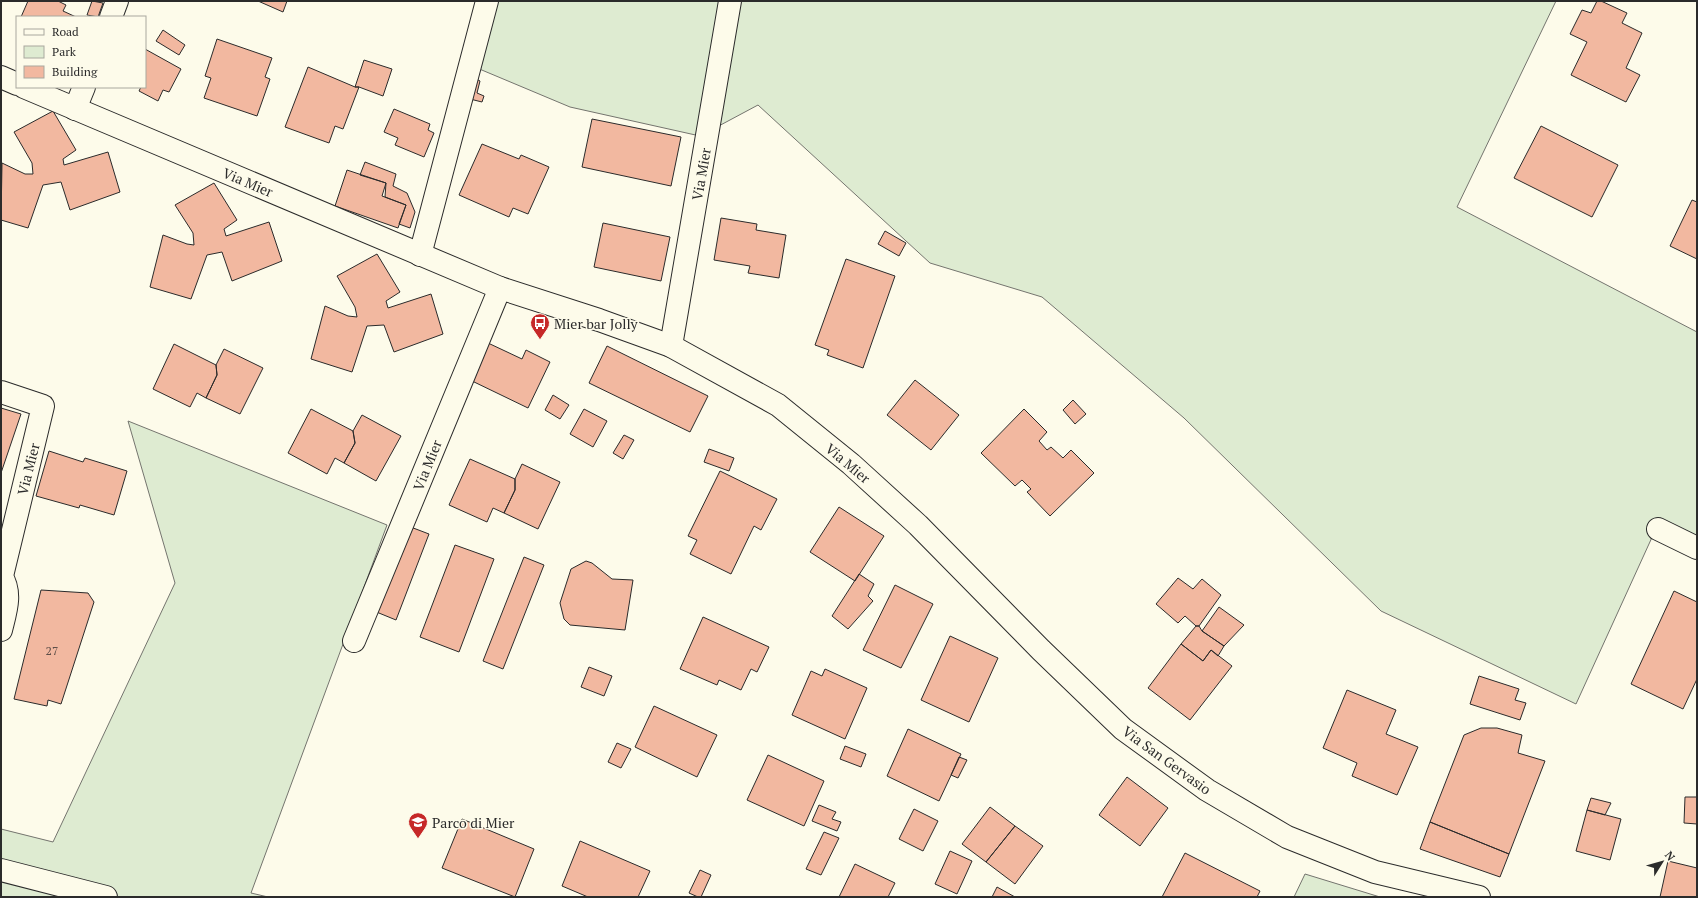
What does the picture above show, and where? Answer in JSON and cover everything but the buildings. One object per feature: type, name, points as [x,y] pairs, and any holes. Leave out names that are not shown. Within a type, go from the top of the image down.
[{"type":"street","points":[[111,16],[117,1]]},
{"type":"street","points":[[420,255],[487,1]]},
{"type":"street","name":"Via Mier","points":[[671,346],[730,1]]},
{"type":"street","points":[[1,77],[16,84]]},
{"type":"street","name":"Via Mier","points":[[26,88],[500,288],[599,320],[671,346],[778,405],[851,464],[918,525]]},
{"type":"street","points":[[75,109],[84,88]]},
{"type":"street","name":"Via Mier","points":[[354,641],[500,288]]},
{"type":"street","name":"Via Mier","points":[[1,392],[43,406],[1,575]]},
{"type":"street","name":"Via San Gervasio","points":[[918,525],[1041,650],[1123,729],[1207,790],[1287,837],[1375,872],[1479,897]]},
{"type":"street","points":[[1658,529],[1697,548]]},
{"type":"street","points":[[1,575],[8,590],[7,607],[1,630]]},
{"type":"street","points":[[1,870],[106,897]]},
{"type":"green space","points":[[495,1],[1556,1],[1457,207],[1697,332],[1697,541],[1659,522],[1576,704],[1381,611],[1184,418],[1042,297],[930,263],[758,105],[700,136],[570,107],[477,68]]},
{"type":"green space","points":[[128,421],[387,525],[251,893],[268,897],[1,897],[1,829],[53,842],[175,583]]},
{"type":"green space","points":[[1305,874],[1380,897],[1294,897]]},
{"type":"place","name":"Mier bar Jolly","points":[[540,340]]},
{"type":"place","name":"Parco di Mier","points":[[418,839]]}]
